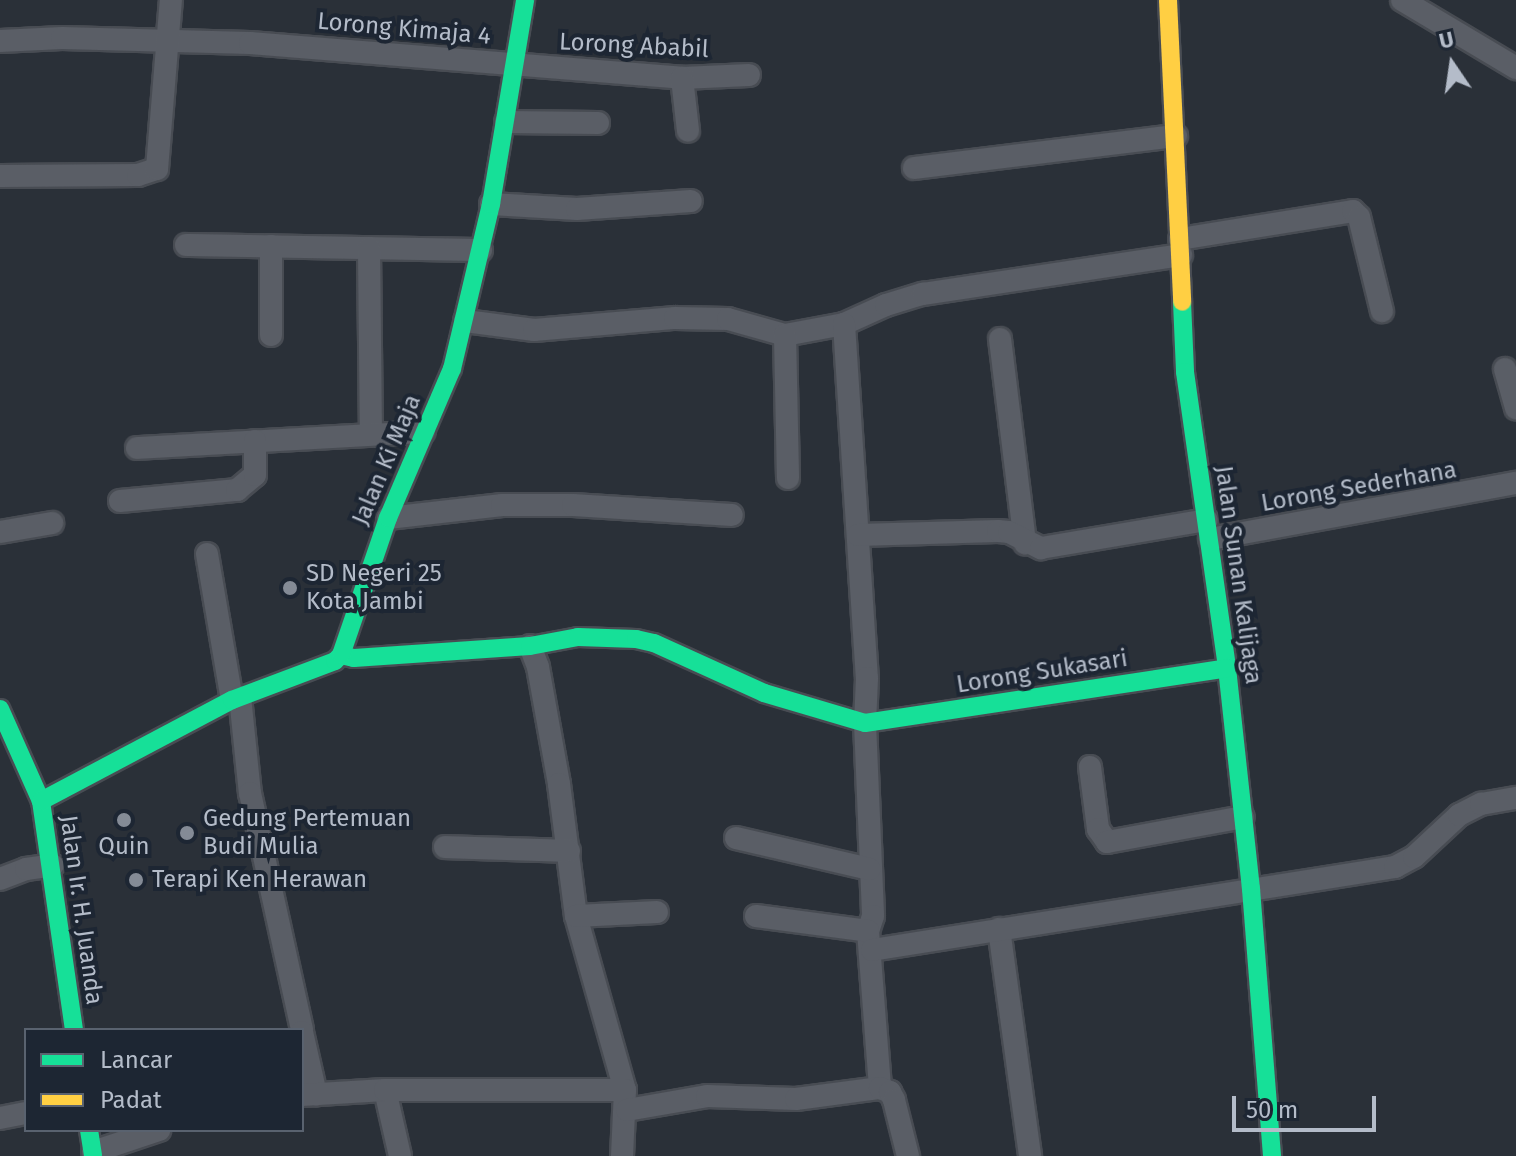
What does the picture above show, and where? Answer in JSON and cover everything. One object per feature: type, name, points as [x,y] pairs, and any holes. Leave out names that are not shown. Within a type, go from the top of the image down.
[{"type":"street","points":[[0,176],[153,172],[158,158],[171,0]]},
{"type":"street","name":"Jalan Ki Maja","points":[[341,655],[388,518],[452,369],[491,204],[525,0]]},
{"type":"street","name":"Jalan Sunan Kalijaga","points":[[1168,0],[1185,372],[1227,668],[1251,889],[1272,1156]]},
{"type":"street","points":[[1402,0],[1516,68]]},
{"type":"street","name":"Lorong Kimaja 4","points":[[0,41],[62,38],[250,43],[516,64]]},
{"type":"street","name":"Lorong Ababil","points":[[516,64],[682,78],[749,75]]},
{"type":"street","points":[[682,78],[688,131]]},
{"type":"street","points":[[506,122],[598,123]]},
{"type":"street","points":[[914,168],[1176,136]]},
{"type":"street","points":[[491,204],[577,209],[691,201]]},
{"type":"street","points":[[465,321],[534,330],[675,318],[728,319],[785,335],[844,324],[886,305],[923,294],[1181,247],[1353,211],[1359,217],[1382,311]]},
{"type":"street","points":[[186,245],[481,250]]},
{"type":"street","points":[[271,246],[271,335]]},
{"type":"street","points":[[369,248],[371,433]]},
{"type":"street","points":[[844,324],[867,678],[865,723],[873,916],[870,940],[880,1088]]},
{"type":"street","points":[[785,335],[788,478]]},
{"type":"street","points":[[1000,339],[1025,543]]},
{"type":"street","points":[[1505,369],[1516,408]]},
{"type":"street","points":[[137,448],[424,432]]},
{"type":"street","points":[[120,501],[237,490],[255,475],[255,441]]},
{"type":"street","name":"Lorong Sederhana","points":[[858,535],[998,531],[1009,532],[1025,543],[1041,548],[1062,547],[1209,529],[1516,483]]},
{"type":"street","points":[[388,518],[502,505],[573,505],[732,515]]},
{"type":"street","points":[[0,532],[52,523]]},
{"type":"street","points":[[207,554],[236,699],[250,793],[301,1028]]},
{"type":"street","points":[[41,801],[236,699],[335,661],[341,655],[354,658],[530,646],[578,637],[612,636],[654,643],[764,693],[865,723]]},
{"type":"street","points":[[530,646],[538,667],[569,851],[576,916],[626,1100],[621,1134],[622,1156]]},
{"type":"street","name":"Lorong Sukasari","points":[[865,723],[1227,668]]},
{"type":"street","name":"Jalan Ir. H. Juanda","points":[[3,723],[41,801],[53,865],[74,1028]]},
{"type":"street","points":[[1090,767],[1098,829],[1107,842],[1243,817]]},
{"type":"street","points":[[756,916],[870,940],[999,929],[1395,867],[1414,857],[1459,815],[1481,804],[1516,798]]},
{"type":"street","points":[[736,838],[869,869]]},
{"type":"street","points":[[445,847],[569,851]]},
{"type":"street","points":[[0,879],[53,865]]},
{"type":"street","points":[[576,916],[657,912]]},
{"type":"street","points":[[999,929],[1030,1156]]},
{"type":"street","points":[[304,1049],[309,1095],[385,1090],[626,1100],[707,1096],[796,1099],[880,1088],[890,1092],[894,1100],[908,1156]]},
{"type":"street","points":[[385,1090],[400,1156]]},
{"type":"street","points":[[0,1118],[24,1113]]},
{"type":"street","points":[[92,1146],[151,1132]]},
{"type":"traffic: fast","points":[[41,801],[232,700],[335,661],[341,655],[388,518],[452,369],[491,204],[525,0]]},
{"type":"traffic: fast","points":[[1182,302],[1185,372],[1227,668],[1251,889],[1272,1156]]},
{"type":"traffic: fast","points":[[341,655],[354,658],[530,646],[578,637],[636,639],[654,643],[764,693],[865,723],[1227,668]]},
{"type":"traffic: fast","points":[[0,709],[41,801],[74,1028]]},
{"type":"traffic: fast","points":[[89,1132],[93,1156]]},
{"type":"traffic: slow","points":[[1168,0],[1182,302]]},
{"type":"place","name":"SD Negeri 25 Kota Jambi","points":[[290,588]]},
{"type":"place","name":"Quin","points":[[124,820]]},
{"type":"place","name":"Gedung Pertemuan Budi Mulia","points":[[187,833]]},
{"type":"place","name":"Terapi Ken Herawan","points":[[136,880]]}]
